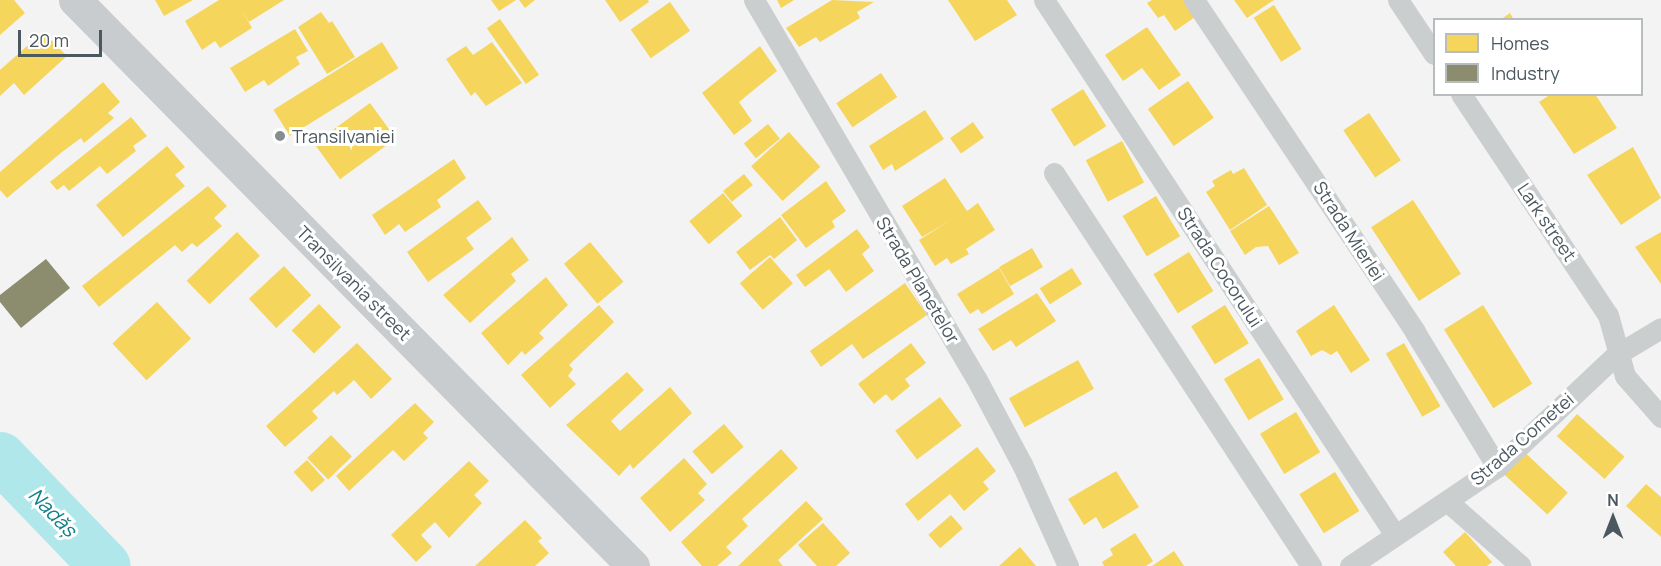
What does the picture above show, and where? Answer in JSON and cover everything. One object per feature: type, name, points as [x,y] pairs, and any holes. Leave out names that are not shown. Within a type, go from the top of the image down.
[{"type":"main road","name":"Transilvania street","points":[[75,0],[633,566]]},
{"type":"street","name":"Strada Planetelor","points":[[754,0],[976,378],[1022,464],[1068,566]]},
{"type":"street","name":"Strada Cocorului","points":[[1044,0],[1395,535]]},
{"type":"street","name":"Strada Mierlei","points":[[1194,0],[1415,332],[1497,467]]},
{"type":"street","points":[[1398,0],[1433,52]]},
{"type":"street","name":"Lark street","points":[[1462,96],[1608,315],[1617,355],[1625,376],[1661,417]]},
{"type":"street","points":[[1054,173],[1311,566]]},
{"type":"street","name":"Strada Cometei","points":[[1350,566],[1497,467],[1617,355],[1661,328]]},
{"type":"street","points":[[1447,501],[1521,566]]},
{"type":"building: Homes","points":[[0,0],[14,0],[25,13],[0,35]]},
{"type":"building: Homes","points":[[155,0],[193,0],[164,16]]},
{"type":"building: Homes","points":[[219,0],[284,0],[249,22],[240,7],[252,28],[220,48],[215,41],[202,50],[185,21]]},
{"type":"building: Homes","points":[[491,0],[516,0],[499,11]]},
{"type":"building: Homes","points":[[519,0],[535,0],[525,8]]},
{"type":"building: Homes","points":[[605,0],[648,0],[649,2],[620,22]]},
{"type":"building: Homes","points":[[777,0],[794,0],[781,8]]},
{"type":"building: Homes","points":[[832,0],[874,2],[857,12],[860,18],[820,42],[816,37],[799,47],[786,28]]},
{"type":"building: Homes","points":[[948,0],[1007,0],[1017,15],[975,41]]},
{"type":"building: Homes","points":[[1152,0],[1184,0],[1195,17],[1175,31],[1164,15],[1158,18],[1147,3]]},
{"type":"building: Homes","points":[[1234,0],[1274,0],[1247,18]]},
{"type":"building: Homes","points":[[670,2],[690,31],[651,58],[631,30]]},
{"type":"building: Homes","points":[[1274,5],[1302,49],[1281,62],[1254,18]]},
{"type":"building: Homes","points":[[321,12],[329,23],[332,21],[355,57],[327,74],[298,27]]},
{"type":"building: Homes","points":[[1510,13],[1513,18],[1503,18]]},
{"type":"building: Homes","points":[[500,19],[539,75],[526,84],[487,28]]},
{"type":"building: Homes","points":[[1147,27],[1181,75],[1159,90],[1142,68],[1123,81],[1105,55]]},
{"type":"building: Homes","points":[[295,29],[308,51],[296,57],[300,64],[268,86],[264,80],[245,92],[230,68]]},
{"type":"building: Homes","points":[[43,32],[67,56],[24,95],[14,83],[0,96],[0,70]]},
{"type":"building: Homes","points":[[382,42],[398,68],[290,136],[273,110]]},
{"type":"building: Homes","points":[[492,42],[522,83],[486,106],[475,92],[471,96],[446,59],[466,46],[473,55]]},
{"type":"building: Homes","points":[[760,46],[777,71],[739,102],[752,121],[734,135],[702,93]]},
{"type":"building: Homes","points":[[881,73],[897,97],[852,127],[836,103]]},
{"type":"building: Homes","points":[[1188,81],[1214,118],[1174,146],[1148,109]]},
{"type":"building: Homes","points":[[103,82],[120,102],[108,113],[114,118],[84,143],[81,138],[62,152],[7,198],[0,190],[0,172]]},
{"type":"building: Homes","points":[[1083,89],[1106,126],[1074,146],[1051,109]]},
{"type":"building: Homes","points":[[1548,96],[1596,96],[1617,128],[1574,154],[1539,102]]},
{"type":"building: Homes","points":[[370,103],[396,139],[340,179],[314,144]]},
{"type":"building: Homes","points":[[925,110],[944,139],[895,171],[892,164],[883,170],[869,146]]},
{"type":"building: Homes","points":[[1369,113],[1401,160],[1375,178],[1343,130]]},
{"type":"building: Homes","points":[[131,117],[147,136],[133,146],[136,151],[107,174],[100,166],[69,191],[64,185],[57,190],[50,182]]},
{"type":"building: Homes","points":[[973,122],[984,138],[961,154],[950,138]]},
{"type":"building: Homes","points":[[768,124],[780,139],[756,158],[744,144]]},
{"type":"building: Homes","points":[[789,132],[820,167],[783,201],[751,166]]},
{"type":"building: Homes","points":[[1122,141],[1144,182],[1108,202],[1086,160]]},
{"type":"building: Homes","points":[[167,146],[185,167],[175,175],[185,186],[123,237],[96,205]]},
{"type":"building: Homes","points":[[1633,147],[1661,198],[1621,225],[1587,175]]},
{"type":"building: Homes","points":[[454,159],[466,178],[437,200],[441,207],[405,232],[399,224],[385,235],[372,215]]},
{"type":"building: Homes","points":[[1244,168],[1267,205],[1230,230],[1206,192],[1215,186],[1212,181],[1231,170],[1233,174]]},
{"type":"building: Homes","points":[[744,174],[753,185],[732,202],[723,191]]},
{"type":"building: Homes","points":[[945,178],[967,211],[978,203],[995,230],[966,249],[969,254],[951,264],[947,258],[935,266],[919,240],[951,220],[922,237],[902,206]]},
{"type":"building: Homes","points":[[826,181],[846,211],[832,221],[835,227],[806,248],[781,215]]},
{"type":"building: Homes","points":[[208,186],[227,206],[214,218],[222,226],[197,247],[192,243],[182,252],[175,245],[99,307],[82,286]]},
{"type":"building: Homes","points":[[723,193],[742,216],[709,244],[689,221]]},
{"type":"building: Homes","points":[[1156,196],[1180,236],[1147,256],[1123,216]]},
{"type":"building: Homes","points":[[478,200],[492,219],[466,238],[474,249],[428,282],[407,252]]},
{"type":"building: Homes","points":[[1413,200],[1461,274],[1419,301],[1371,227]]},
{"type":"building: Homes","points":[[1269,206],[1299,253],[1279,265],[1268,246],[1256,247],[1245,255],[1230,231]]},
{"type":"building: Homes","points":[[780,217],[797,240],[774,259],[770,255],[750,270],[736,252]]},
{"type":"building: Homes","points":[[857,229],[870,247],[862,254],[874,271],[846,292],[829,269],[805,287],[796,275]]},
{"type":"building: Homes","points":[[237,232],[260,256],[210,304],[187,281]]},
{"type":"building: Homes","points":[[1661,232],[1661,284],[1635,247]]},
{"type":"building: Homes","points":[[512,237],[529,260],[511,274],[516,281],[470,323],[443,295]]},
{"type":"building: Homes","points":[[590,242],[623,282],[597,304],[564,264]]},
{"type":"building: Homes","points":[[1032,248],[1043,267],[1010,286],[999,267]]},
{"type":"building: Homes","points":[[1189,252],[1213,291],[1178,313],[1153,274]]},
{"type":"building: Homes","points":[[770,257],[793,283],[763,310],[740,283]]},
{"type":"building: Homes","points":[[284,266],[311,295],[276,328],[249,299]]},
{"type":"building: Homes","points":[[999,268],[1014,294],[982,314],[978,309],[970,314],[957,294]]},
{"type":"building: Homes","points":[[1072,268],[1082,284],[1050,304],[1040,288]]},
{"type":"building: Homes","points":[[546,277],[568,305],[539,333],[544,338],[525,355],[522,351],[508,365],[481,333]]},
{"type":"building: Homes","points":[[905,283],[927,315],[863,359],[852,344],[821,367],[810,351]]},
{"type":"building: Homes","points":[[1037,293],[1056,321],[1016,347],[1011,340],[993,351],[978,329]]},
{"type":"building: Homes","points":[[157,302],[191,339],[146,380],[112,344]]},
{"type":"building: Homes","points":[[319,304],[341,327],[314,353],[292,330]]},
{"type":"building: Homes","points":[[599,305],[614,322],[569,365],[573,369],[568,376],[576,384],[550,408],[521,375]]},
{"type":"building: Homes","points":[[1225,305],[1249,343],[1215,364],[1191,326]]},
{"type":"building: Homes","points":[[1334,305],[1370,360],[1351,373],[1337,351],[1331,355],[1322,350],[1311,356],[1296,331]]},
{"type":"building: Homes","points":[[1483,305],[1532,384],[1493,408],[1444,329]]},
{"type":"building: Homes","points":[[357,343],[392,379],[371,399],[354,380],[337,395],[334,391],[312,411],[318,418],[285,447],[266,426]]},
{"type":"building: Homes","points":[[911,343],[926,363],[905,379],[910,386],[892,401],[886,394],[874,404],[858,384]]},
{"type":"building: Homes","points":[[1404,343],[1440,406],[1422,417],[1386,354]]},
{"type":"building: Homes","points":[[1259,358],[1284,399],[1249,420],[1224,379]]},
{"type":"building: Homes","points":[[1078,360],[1094,389],[1025,427],[1009,398]]},
{"type":"building: Homes","points":[[627,372],[644,390],[611,421],[620,431],[670,387],[692,413],[633,469],[630,464],[619,476],[566,425]]},
{"type":"building: Homes","points":[[940,397],[962,426],[917,459],[895,431]]},
{"type":"building: Homes","points":[[415,403],[434,422],[423,433],[428,438],[404,461],[393,450],[349,491],[336,476]]},
{"type":"building: Homes","points":[[1296,412],[1320,452],[1284,474],[1260,434]]},
{"type":"building: Homes","points":[[1577,414],[1625,457],[1604,479],[1557,436]]},
{"type":"building: Homes","points":[[724,424],[744,447],[712,474],[692,452]]},
{"type":"building: Homes","points":[[331,435],[352,457],[328,480],[307,458]]},
{"type":"building: Homes","points":[[977,447],[996,471],[983,482],[989,489],[964,511],[950,494],[918,521],[905,504]]},
{"type":"building: Homes","points":[[781,449],[798,468],[742,519],[748,526],[726,547],[732,553],[717,566],[702,566],[681,542]]},
{"type":"building: Homes","points":[[1521,449],[1568,493],[1547,515],[1501,471]]},
{"type":"building: Homes","points":[[684,458],[707,484],[698,493],[705,500],[670,532],[640,498]]},
{"type":"building: Homes","points":[[307,460],[325,480],[312,492],[294,472]]},
{"type":"building: Homes","points":[[469,461],[489,481],[474,495],[482,503],[449,538],[435,522],[421,535],[432,547],[416,562],[391,535]]},
{"type":"building: Homes","points":[[1116,471],[1139,507],[1103,529],[1096,517],[1084,525],[1068,499]]},
{"type":"building: Homes","points":[[1335,472],[1359,511],[1324,533],[1299,494]]},
{"type":"building: Homes","points":[[1646,484],[1661,497],[1661,537],[1626,506]]},
{"type":"building: Homes","points":[[806,501],[823,519],[778,560],[783,566],[738,566]]},
{"type":"building: Homes","points":[[951,515],[963,529],[940,548],[928,535]]},
{"type":"building: Homes","points":[[525,520],[542,538],[538,541],[549,553],[535,566],[475,566]]},
{"type":"building: Homes","points":[[823,523],[850,553],[836,566],[817,566],[798,545]]},
{"type":"building: Homes","points":[[1465,532],[1492,562],[1487,566],[1456,566],[1443,552]]},
{"type":"building: Homes","points":[[1135,533],[1153,561],[1146,566],[1104,566],[1102,562],[1113,555],[1110,549]]},
{"type":"building: Homes","points":[[1020,547],[1036,566],[999,566]]},
{"type":"building: Homes","points":[[1174,551],[1184,566],[1152,566]]},
{"type":"building: Industry","points":[[46,259],[70,288],[21,328],[0,302],[0,295]]},
{"type":"waterway","name":"Nadăș","points":[[0,457],[105,566]]},
{"type":"place","name":"Transilvaniei","points":[[280,136]]}]
